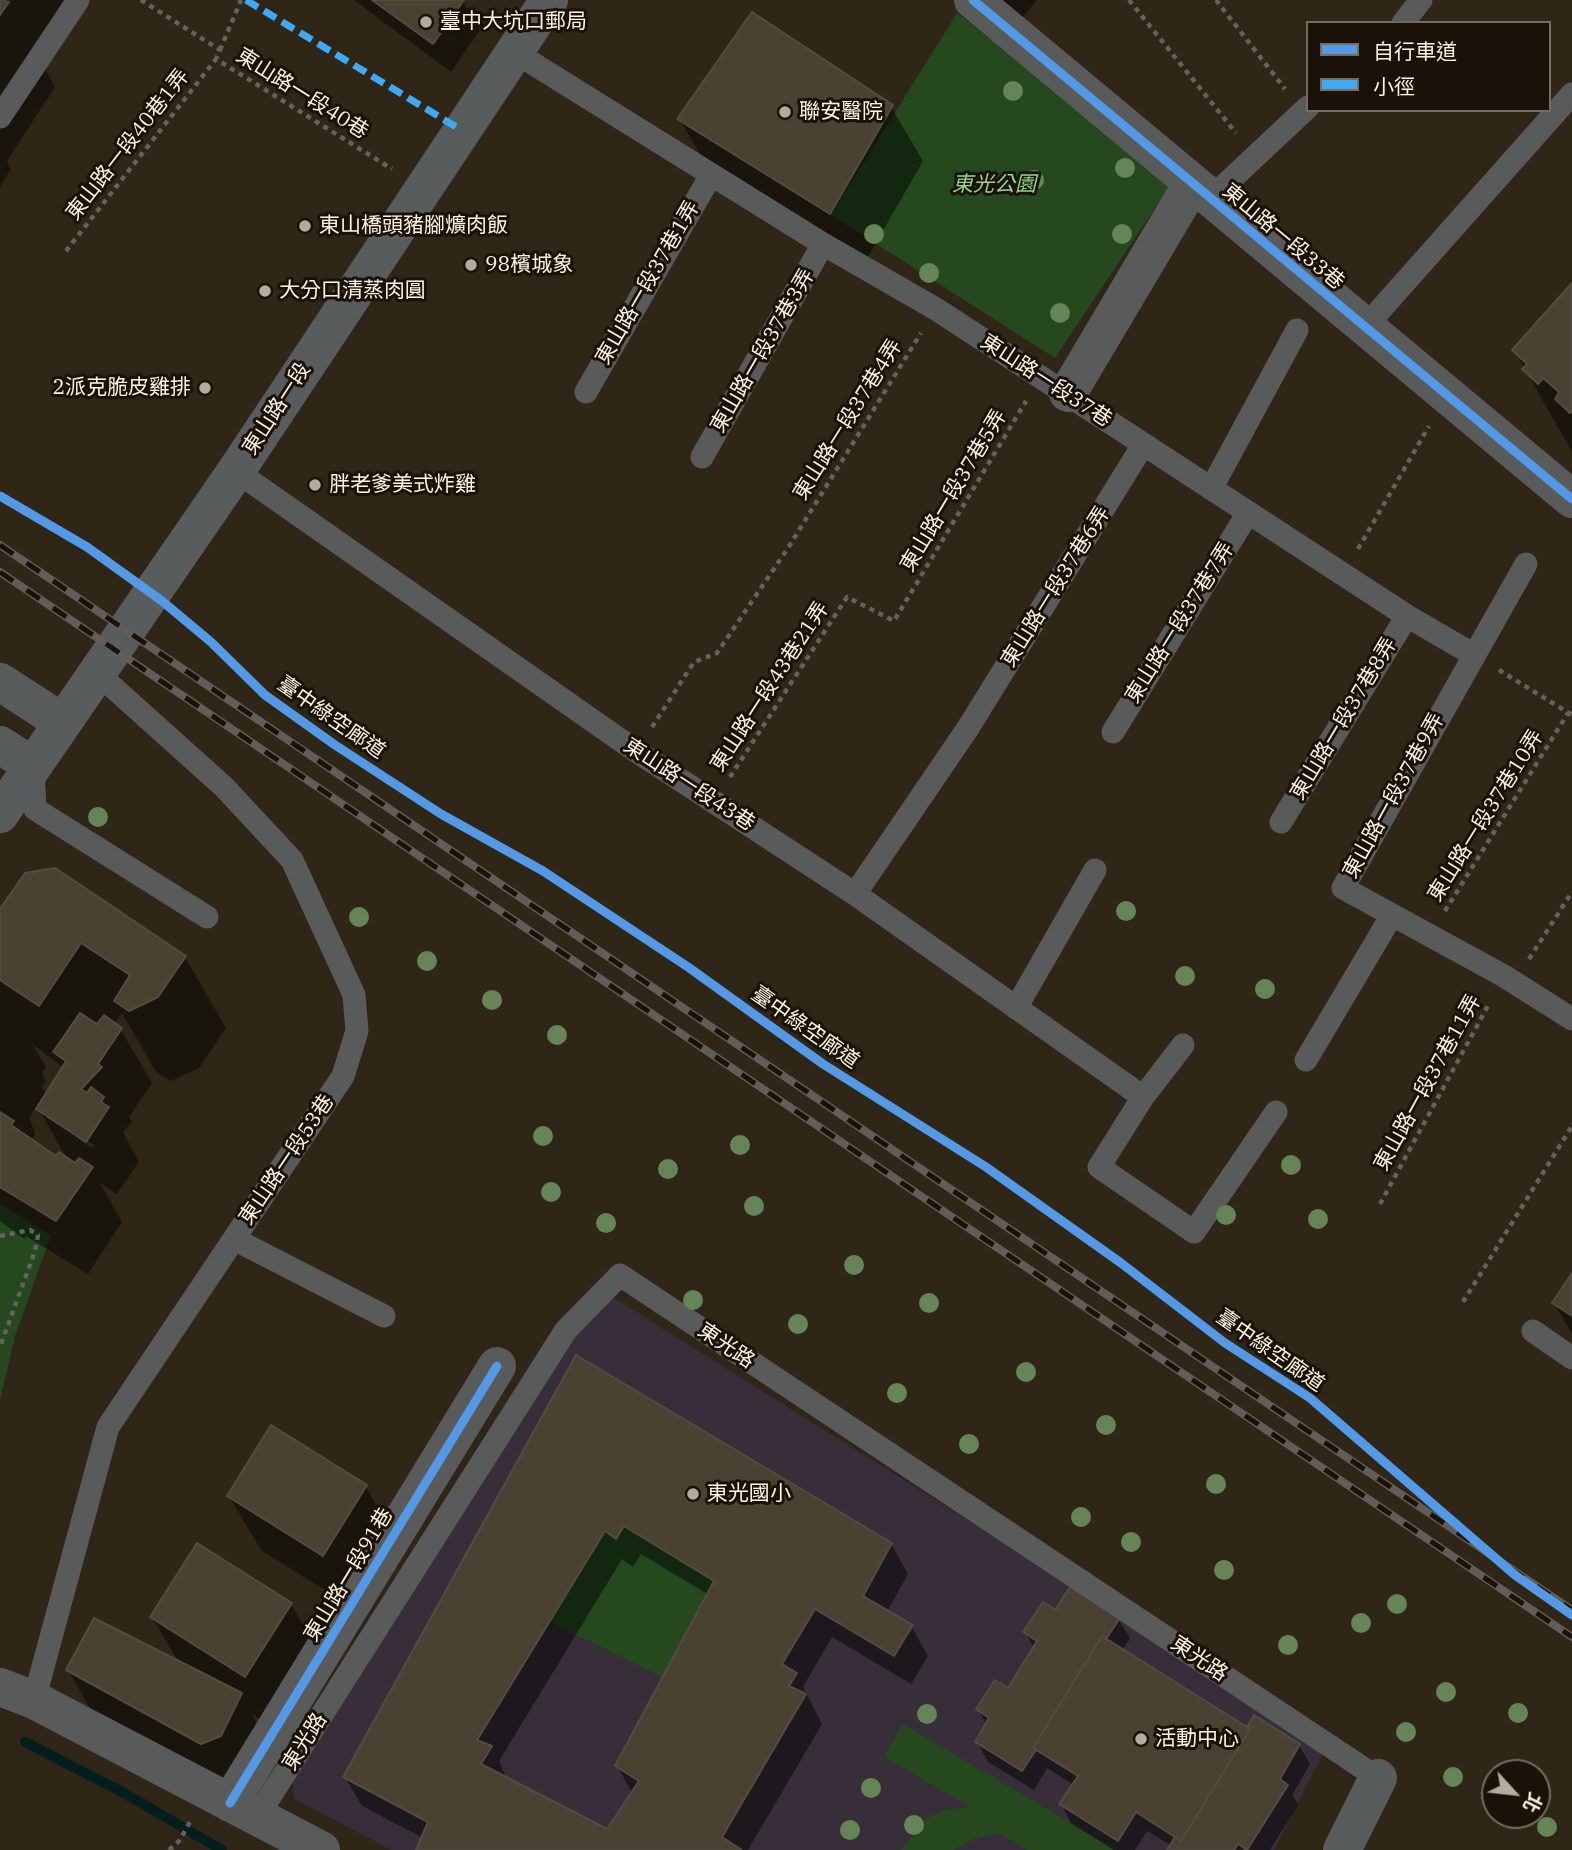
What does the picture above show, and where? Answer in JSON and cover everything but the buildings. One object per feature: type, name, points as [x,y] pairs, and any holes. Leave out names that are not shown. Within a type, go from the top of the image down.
[{"type":"main road","name":"東山路一段","points":[[0,814],[236,471],[549,0]]},
{"type":"main road","points":[[0,682],[62,722]]},
{"type":"main road","points":[[0,745],[33,766]]},
{"type":"main road","points":[[1342,1850],[1378,1778]]},
{"type":"street","name":"東山路一段33巷","points":[[974,0],[1572,499]]},
{"type":"street","points":[[1054,385],[1201,192]]},
{"type":"street","name":"東山路一段91巷","points":[[244,1810],[497,1366]]},
{"type":"street","points":[[17,1694],[321,1850]]},
{"type":"lane","points":[[0,117],[78,0]]},
{"type":"lane","points":[[1405,21],[1421,0]]},
{"type":"lane","name":"東山路一段37巷","points":[[516,53],[823,244],[936,309],[1407,617],[1474,655]]},
{"type":"lane","points":[[1365,327],[1572,94]]},
{"type":"lane","points":[[1201,192],[1255,156],[1305,109]]},
{"type":"lane","name":"東山路一段37巷1弄","points":[[586,392],[711,175]]},
{"type":"lane","name":"東山路一段37巷3弄","points":[[702,457],[823,244]]},
{"type":"lane","points":[[1211,489],[1297,330]]},
{"type":"lane","name":"東山路一段37巷6弄","points":[[855,894],[968,728],[1143,445]]},
{"type":"lane","name":"東山路一段43巷","points":[[236,471],[636,751],[855,894],[1143,1097]]},
{"type":"lane","name":"東山路一段37巷7弄","points":[[1113,732],[1248,513]]},
{"type":"lane","points":[[1474,655],[1526,564]]},
{"type":"lane","name":"東山路一段37巷8弄","points":[[1282,822],[1407,617]]},
{"type":"lane","name":"東山路一段37巷9弄","points":[[1392,915],[1343,888],[1474,655]]},
{"type":"lane","name":"東山路一段53巷","points":[[17,1694],[108,1427],[343,1076],[357,1031],[354,995],[292,860],[224,787],[96,672]]},
{"type":"lane","points":[[33,766],[34,809],[207,917]]},
{"type":"lane","points":[[1016,1008],[1095,870]]},
{"type":"lane","points":[[1306,1060],[1392,915],[1509,979],[1572,1018]]},
{"type":"lane","points":[[1183,1045],[1143,1097],[1099,1167],[1194,1232],[1276,1112]]},
{"type":"lane","points":[[234,1239],[384,1316]]},
{"type":"lane","name":"東光路","points":[[244,1810],[566,1330],[620,1275],[1378,1778]]},
{"type":"lane","points":[[1533,1331],[1572,1358]]},
{"type":"path","points":[[220,50],[242,0]]},
{"type":"path","points":[[1129,0],[1255,156]]},
{"type":"path","points":[[1216,0],[1305,109]]},
{"type":"path","points":[[1343,575],[1447,395]]},
{"type":"path","points":[[1474,655],[1570,714]]},
{"type":"path","points":[[1463,1301],[1572,1126]]},
{"type":"path","points":[[0,1236],[30,1230],[38,1235],[0,1347]]},
{"type":"shaded area","name":"東光國小","points":[[606,1293],[1229,1684],[1325,1749],[1274,1850],[392,1850],[294,1799],[291,1746],[587,1303]]},
{"type":"green space","name":"東光公園","points":[[957,13],[1173,181],[1055,358],[831,215]]},
{"type":"green space","points":[[0,1204],[51,1235],[15,1336],[0,1401]]},
{"type":"green space","points":[[624,1526],[714,1581],[664,1678],[550,1622],[605,1531],[616,1539]]},
{"type":"green space","points":[[903,1724],[1117,1850],[1028,1850],[998,1833],[973,1839],[954,1850],[901,1850],[928,1817],[945,1810],[970,1807],[884,1757]]},
{"type":"waterway","points":[[25,1742],[124,1793],[222,1850]]},
{"type":"railway","points":[[0,545],[1572,1610]]},
{"type":"railway","points":[[0,572],[1572,1637]]},
{"type":"marked path","points":[[246,0],[458,128]]},
{"type":"cycle path","points":[[973,0],[1572,499]]},
{"type":"cycle path","name":"臺中綠空廊道","points":[[0,496],[87,547],[162,601],[211,642],[265,695],[335,745],[441,814],[543,871],[688,967],[823,1064],[986,1167],[1121,1263],[1225,1343],[1310,1398],[1515,1575],[1572,1615]]},
{"type":"cycle path","points":[[230,1803],[497,1366]]},
{"type":"place","name":"臺中大坑口郵局","points":[[426,22]]},
{"type":"place","name":"聯安醫院","points":[[785,112]]},
{"type":"place","name":"東山橋頭豬腳爌肉飯","points":[[305,226]]},
{"type":"place","name":"98檳城象","points":[[471,265]]},
{"type":"place","name":"大分口清蒸肉圓","points":[[265,291]]},
{"type":"place","name":"2派克脆皮雞排","points":[[205,388]]},
{"type":"place","name":"胖老爹美式炸雞","points":[[315,485]]},
{"type":"place","name":"東光國小","points":[[693,1494]]},
{"type":"place","name":"活動中心","points":[[1141,1739]]}]
